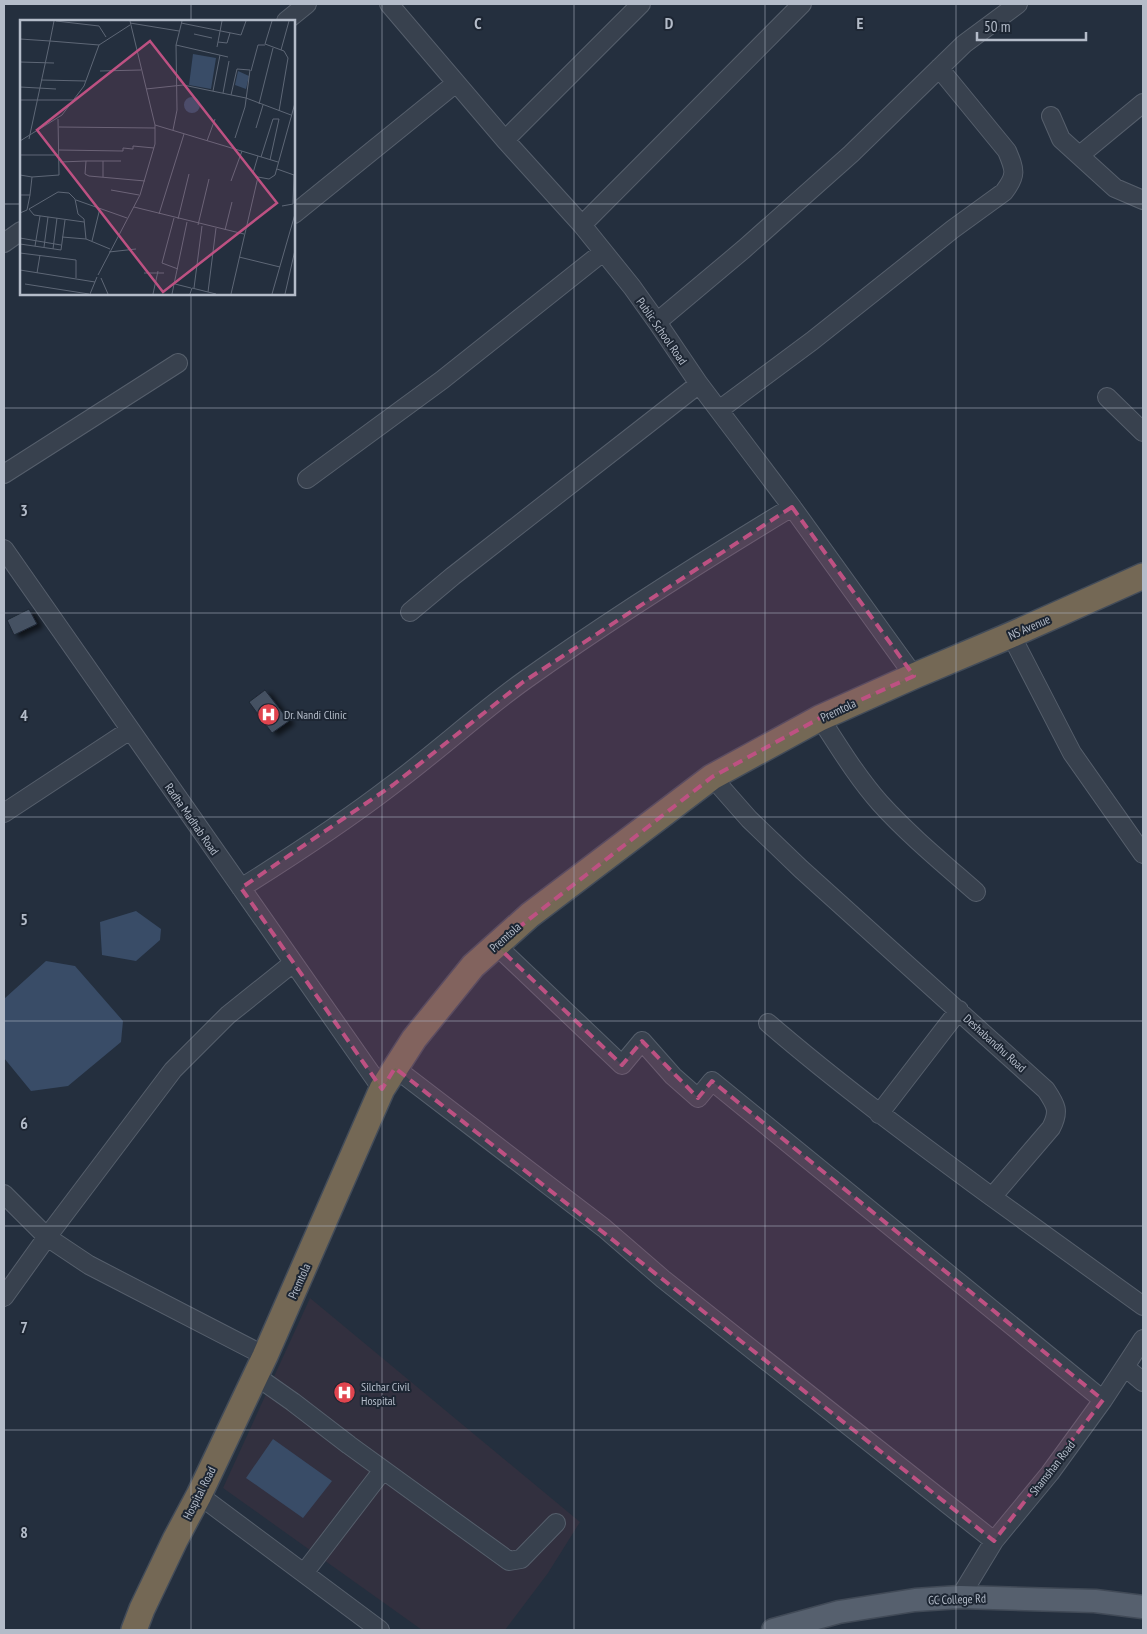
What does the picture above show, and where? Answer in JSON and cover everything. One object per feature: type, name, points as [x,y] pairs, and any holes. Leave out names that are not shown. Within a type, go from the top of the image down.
[{"type":"highway","name":"NS Avenue","points":[[914,676],[1143,576]]},
{"type":"highway","name":"Premtola","points":[[260,1366],[382,1089],[414,1039],[473,966],[530,915],[712,777],[820,718],[914,676]]},
{"type":"highway","name":"Hospital Road","points":[[134,1630],[171,1548],[199,1495],[260,1366]]},
{"type":"main road","name":"GC College Rd","points":[[773,1630],[839,1612],[915,1600],[960,1596],[1095,1601],[1143,1607]]},
{"type":"street","points":[[287,20],[307,4]]},
{"type":"street","name":"Public School Road","points":[[389,4],[582,225],[658,322],[699,384],[792,507],[914,676]]},
{"type":"street","points":[[506,140],[641,4]]},
{"type":"street","points":[[582,225],[802,4]]},
{"type":"street","points":[[658,322],[851,154],[964,44],[1018,4]]},
{"type":"street","points":[[719,410],[812,341],[952,229],[1004,192],[1010,185],[1014,176],[1014,166],[1007,151],[939,68]]},
{"type":"street","points":[[295,213],[456,82]]},
{"type":"street","points":[[1080,156],[1143,103]]},
{"type":"street","points":[[1051,116],[1061,139],[1115,188],[1143,200]]},
{"type":"street","points":[[4,243],[20,232]]},
{"type":"street","points":[[307,479],[442,380],[603,252]]},
{"type":"street","points":[[4,474],[178,363]]},
{"type":"street","points":[[410,612],[460,570],[699,384]]},
{"type":"street","points":[[1107,397],[1143,432]]},
{"type":"street","points":[[241,888],[323,836],[393,786],[524,682],[664,587],[792,507]]},
{"type":"street","name":"Radha Madhab Road","points":[[4,549],[382,1089]]},
{"type":"street","points":[[1011,635],[1072,753],[1138,834],[1143,854]]},
{"type":"street","points":[[820,718],[856,773],[879,802],[933,855],[976,892]]},
{"type":"street","points":[[4,813],[130,730]]},
{"type":"street","name":"Deshabandhu Road","points":[[712,777],[762,832],[1046,1090],[1055,1103],[1057,1112],[1051,1128],[992,1198]]},
{"type":"street","points":[[496,945],[622,1065],[642,1042],[673,1076],[698,1098],[712,1081],[1103,1400]]},
{"type":"street","points":[[4,1297],[173,1070],[228,1015],[293,963]]},
{"type":"street","points":[[879,1114],[959,1010]]},
{"type":"street","points":[[768,1023],[879,1114],[1143,1306]]},
{"type":"street","points":[[395,1068],[596,1222],[671,1286],[994,1541]]},
{"type":"street","points":[[4,1194],[47,1237],[89,1265],[260,1366],[293,1402],[509,1561],[520,1559],[556,1523]]},
{"type":"street","name":"Shamshan Road","points":[[960,1596],[994,1541],[1050,1473],[1103,1400],[1143,1339]]},
{"type":"street","points":[[1125,1367],[1143,1382]]},
{"type":"street","points":[[304,1572],[383,1470]]},
{"type":"street","points":[[199,1495],[380,1630]]},
{"type":"highlighted area","points":[[792,507],[914,676],[820,718],[712,777],[496,945],[622,1065],[642,1041],[698,1098],[712,1081],[1103,1400],[994,1541],[395,1068],[382,1089],[241,888],[393,785],[523,682]]},
{"type":"shaded area","name":"Silchar Civil Hospital","points":[[310,1298],[580,1522],[548,1573],[505,1630],[422,1630],[223,1488]]},
{"type":"water","points":[[136,911],[161,929],[160,940],[136,961],[102,955],[100,922]]},
{"type":"water","points":[[46,961],[75,966],[123,1021],[121,1042],[68,1086],[31,1091],[4,1058],[4,999]]},
{"type":"water","points":[[273,1439],[332,1481],[303,1518],[246,1478]]},
{"type":"building","points":[[29,609],[37,624],[14,635],[7,620]]},
{"type":"building","points":[[265,690],[289,721],[272,733],[249,702]]},
{"type":"place","name":"Dr. Nandi Clinic","points":[[268,714]]},
{"type":"place","name":"Silchar Civil Hospital","points":[[345,1393]]}]
